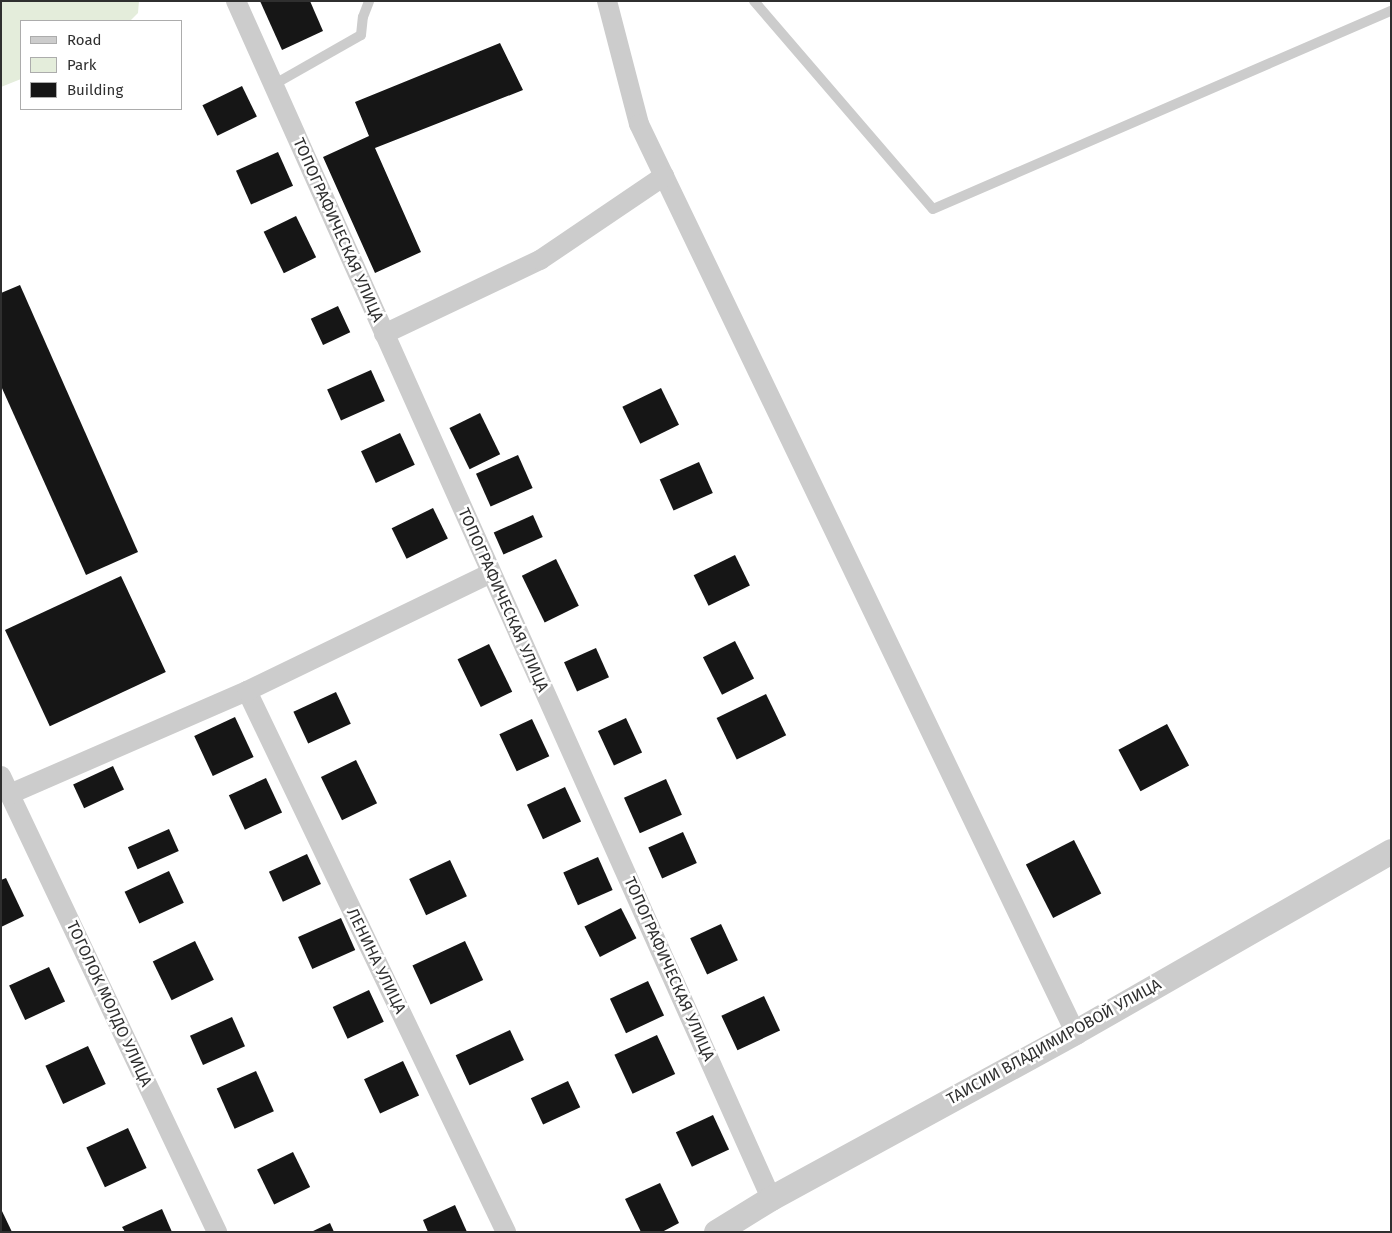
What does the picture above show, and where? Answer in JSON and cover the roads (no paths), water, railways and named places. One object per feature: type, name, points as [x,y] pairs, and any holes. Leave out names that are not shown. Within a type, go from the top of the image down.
[{"type":"street","name":"ТОПОГРАФИЧЕСКАЯ УЛИЦА","points":[[236,1],[771,1198]]},
{"type":"street","points":[[607,1],[640,124],[1075,1032]]},
{"type":"street","points":[[384,334],[540,260],[664,176]]},
{"type":"street","points":[[5,785],[247,691],[491,573]]},
{"type":"street","name":"ЛЕНИНА УЛИЦА","points":[[247,691],[506,1232]]},
{"type":"street","name":"ТОГОЛОК МОЛДО УЛИЦА","points":[[5,785],[217,1232]]},
{"type":"street","name":"ТАИСИИ ВЛАДИМИРОВОЙ УЛИЦА","points":[[716,1232],[771,1198],[1075,1032],[1391,851]]},
{"type":"lane","points":[[273,85],[361,35],[363,17],[369,1]]},
{"type":"lane","points":[[754,1],[933,209],[1391,11]]}]
